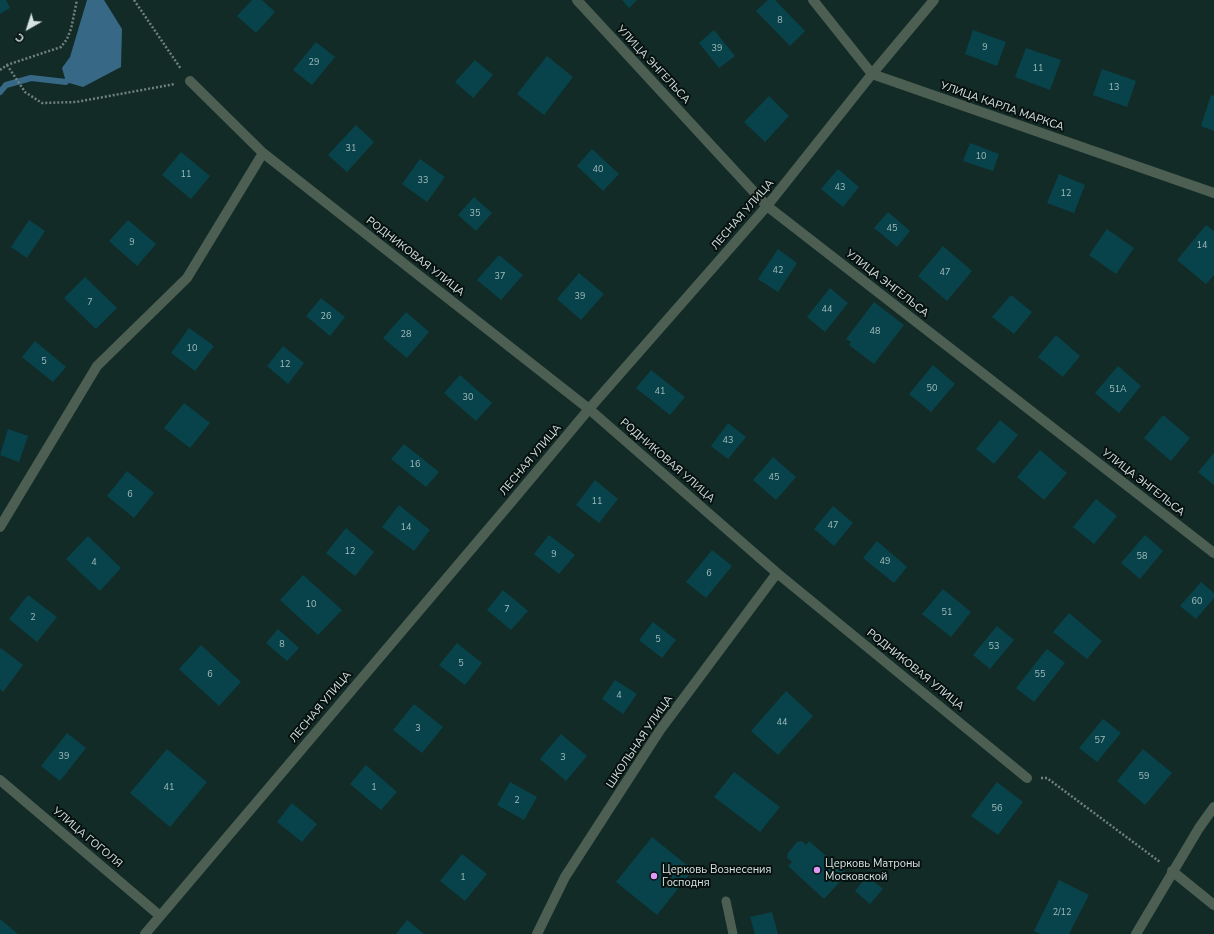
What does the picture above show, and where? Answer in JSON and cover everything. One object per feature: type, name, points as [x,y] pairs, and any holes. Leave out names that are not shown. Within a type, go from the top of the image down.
[{"type":"street","name":"УЛИЦА ЭНГЕЛЬСА","points":[[577,0],[767,206],[1214,553]]},
{"type":"street","points":[[813,0],[872,74]]},
{"type":"street","name":"ЛЕСНАЯ УЛИЦА","points":[[144,934],[589,409],[767,206],[872,74],[934,0]]},
{"type":"street","name":"УЛИЦА КАРЛА МАРКСА","points":[[872,74],[1214,193]]},
{"type":"street","name":"РОДНИКОВАЯ УЛИЦА","points":[[190,81],[262,153],[589,409],[778,572],[1027,778]]},
{"type":"street","points":[[0,527],[97,366],[187,278],[262,153]]},
{"type":"street","name":"ШКОЛЬНАЯ УЛИЦА","points":[[537,934],[565,877],[660,730],[778,572]]},
{"type":"street","name":"УЛИЦА ГОГОЛЯ","points":[[0,780],[159,915]]},
{"type":"street","points":[[1136,934],[1198,828],[1214,807]]},
{"type":"street","points":[[1172,871],[1214,904]]},
{"type":"lane","points":[[726,901],[733,934]]},
{"type":"path","points":[[0,70],[7,65],[61,47],[67,39],[71,29],[77,0]]},
{"type":"path","points":[[7,65],[25,92],[42,103],[76,102],[190,81],[134,0]]},
{"type":"path","points":[[1027,778],[1047,778],[1172,871]]},
{"type":"water","points":[[87,0],[104,0],[122,29],[121,67],[83,87],[66,82],[62,68],[70,57]]},
{"type":"building","points":[[0,0],[6,0],[10,8],[0,14]]},
{"type":"building","points":[[252,0],[262,0],[275,12],[256,33],[237,16]]},
{"type":"building","points":[[622,0],[637,0],[629,8]]},
{"type":"building","points":[[768,0],[775,0],[805,31],[790,46],[756,11]]},
{"type":"building","points":[[714,30],[735,56],[719,68],[699,43]]},
{"type":"building","points":[[973,30],[1006,42],[997,66],[965,54]]},
{"type":"building","points":[[316,42],[335,57],[312,85],[293,70]]},
{"type":"building","points":[[1026,48],[1061,60],[1050,90],[1015,77]]},
{"type":"building","points":[[547,56],[573,77],[544,115],[517,94]]},
{"type":"building","points":[[475,60],[493,75],[473,98],[455,82]]},
{"type":"building","points":[[1102,69],[1136,81],[1127,107],[1093,95]]},
{"type":"building","points":[[1211,95],[1214,96],[1214,131],[1201,126]]},
{"type":"building","points":[[769,96],[789,116],[765,142],[744,122]]},
{"type":"building","points":[[356,125],[374,142],[347,172],[328,155]]},
{"type":"building","points":[[970,143],[999,154],[993,171],[963,161]]},
{"type":"building","points":[[592,149],[619,174],[603,191],[577,166]]},
{"type":"building","points":[[181,152],[210,176],[191,199],[162,175]]},
{"type":"building","points":[[420,159],[445,177],[427,202],[402,184]]},
{"type":"building","points":[[838,169],[859,187],[843,207],[821,189]]},
{"type":"building","points":[[1059,174],[1085,185],[1074,213],[1047,203]]},
{"type":"building","points":[[474,197],[492,213],[476,231],[458,215]]},
{"type":"building","points":[[888,212],[910,231],[897,247],[874,228]]},
{"type":"building","points":[[29,220],[45,231],[27,258],[11,247]]},
{"type":"building","points":[[128,220],[156,244],[137,266],[109,241]]},
{"type":"building","points":[[1206,225],[1214,231],[1214,275],[1206,284],[1177,260]]},
{"type":"building","points":[[1107,229],[1134,248],[1116,274],[1089,255]]},
{"type":"building","points":[[943,246],[972,271],[947,301],[918,276]]},
{"type":"building","points":[[778,249],[797,263],[778,292],[758,279]]},
{"type":"building","points":[[499,255],[523,275],[501,300],[477,280]]},
{"type":"building","points":[[579,273],[604,294],[581,320],[557,299]]},
{"type":"building","points":[[85,277],[117,308],[96,329],[64,298]]},
{"type":"building","points":[[830,288],[848,303],[825,332],[807,317]]},
{"type":"building","points":[[1011,295],[1032,312],[1014,334],[992,317]]},
{"type":"building","points":[[321,298],[345,317],[330,336],[306,316]]},
{"type":"building","points":[[874,302],[904,325],[874,364],[849,345],[851,342],[846,339]]},
{"type":"building","points":[[406,312],[429,332],[407,358],[383,338]]},
{"type":"building","points":[[189,328],[214,346],[195,371],[171,353]]},
{"type":"building","points":[[1056,335],[1080,356],[1063,377],[1038,357]]},
{"type":"building","points":[[35,341],[66,367],[53,382],[22,357]]},
{"type":"building","points":[[283,346],[304,363],[288,384],[267,366]]},
{"type":"building","points":[[933,365],[955,384],[931,412],[909,394]]},
{"type":"building","points":[[1118,366],[1141,386],[1119,413],[1095,393]]},
{"type":"building","points":[[651,370],[685,397],[670,415],[636,388]]},
{"type":"building","points":[[460,375],[492,403],[476,421],[444,393]]},
{"type":"building","points":[[184,403],[210,423],[190,448],[164,428]]},
{"type":"building","points":[[1163,415],[1190,438],[1171,461],[1144,438]]},
{"type":"building","points":[[1000,420],[1018,435],[994,464],[976,449]]},
{"type":"building","points":[[728,423],[746,437],[728,459],[711,446]]},
{"type":"building","points":[[8,429],[28,436],[19,462],[0,455]]},
{"type":"building","points":[[404,444],[439,472],[426,487],[391,459]]},
{"type":"building","points":[[1040,450],[1067,473],[1044,500],[1017,477]]},
{"type":"building","points":[[1214,453],[1214,485],[1198,472]]},
{"type":"building","points":[[773,457],[796,477],[776,500],[753,480]]},
{"type":"building","points":[[127,471],[154,493],[134,518],[107,496]]},
{"type":"building","points":[[595,480],[618,499],[599,523],[576,505]]},
{"type":"building","points":[[1096,499],[1117,516],[1094,544],[1073,527]]},
{"type":"building","points":[[399,505],[430,530],[414,551],[382,527]]},
{"type":"building","points":[[833,506],[853,523],[834,546],[814,529]]},
{"type":"building","points":[[346,528],[374,552],[355,576],[326,553]]},
{"type":"building","points":[[549,535],[575,555],[559,574],[534,554]]},
{"type":"building","points":[[1145,535],[1163,551],[1140,579],[1121,563]]},
{"type":"building","points":[[88,536],[121,568],[100,591],[66,559]]},
{"type":"building","points":[[877,541],[907,567],[894,583],[863,558]]},
{"type":"building","points":[[712,550],[732,566],[706,598],[686,582]]},
{"type":"building","points":[[303,575],[342,610],[318,635],[280,600]]},
{"type":"building","points":[[1201,582],[1214,593],[1214,598],[1196,619],[1180,606]]},
{"type":"building","points":[[943,589],[971,612],[951,637],[922,614]]},
{"type":"building","points":[[503,590],[528,611],[511,630],[487,610]]},
{"type":"building","points":[[28,595],[57,617],[37,642],[9,619]]},
{"type":"building","points":[[1069,613],[1102,641],[1087,659],[1053,632]]},
{"type":"building","points":[[653,622],[676,640],[662,658],[639,640]]},
{"type":"building","points":[[997,626],[1014,640],[990,669],[973,655]]},
{"type":"building","points":[[278,629],[299,648],[287,661],[266,643]]},
{"type":"building","points":[[457,643],[482,663],[465,685],[439,665]]},
{"type":"building","points":[[201,645],[241,682],[219,706],[179,669]]},
{"type":"building","points":[[1,648],[23,665],[3,692],[0,689]]},
{"type":"building","points":[[1047,649],[1065,663],[1034,702],[1016,688]]},
{"type":"building","points":[[615,680],[637,694],[623,714],[602,699]]},
{"type":"building","points":[[786,691],[813,716],[778,755],[751,731]]},
{"type":"building","points":[[414,704],[443,727],[422,753],[393,730]]},
{"type":"building","points":[[1103,719],[1121,733],[1097,762],[1079,748]]},
{"type":"building","points":[[67,733],[86,748],[60,781],[41,766]]},
{"type":"building","points":[[561,734],[587,756],[566,781],[540,759]]},
{"type":"building","points":[[167,749],[207,782],[170,827],[130,793]]},
{"type":"building","points":[[1143,749],[1172,773],[1145,805],[1117,781]]},
{"type":"building","points":[[366,765],[397,792],[381,810],[350,784]]},
{"type":"building","points":[[734,772],[780,807],[760,832],[714,797]]},
{"type":"building","points":[[510,782],[537,797],[524,820],[497,805]]},
{"type":"building","points":[[997,782],[1023,802],[998,835],[971,816]]},
{"type":"building","points":[[292,803],[317,824],[302,842],[277,822]]},
{"type":"building","name":"Церковь Вознесения Господня","points":[[652,837],[693,870],[657,915],[616,882]]},
{"type":"building","name":"Церковь Матроны Московской","points":[[802,841],[806,845],[809,841],[847,874],[824,899],[788,866],[792,862],[787,858],[788,853],[797,842]]},
{"type":"building","points":[[462,854],[487,874],[465,901],[440,881]]},
{"type":"building","points":[[867,876],[883,889],[870,904],[855,891]]},
{"type":"building","points":[[1059,880],[1089,895],[1069,934],[1040,934],[1034,931]]},
{"type":"building","points":[[772,912],[778,934],[755,934],[750,917]]},
{"type":"building","points":[[0,919],[18,934],[0,934]]},
{"type":"building","points":[[407,920],[424,934],[396,934]]},
{"type":"waterway","points":[[0,92],[6,85],[31,78],[66,82]]},
{"type":"place","name":"Церковь Матроны Московской","points":[[817,870]]},
{"type":"place","name":"Церковь Вознесения Господня","points":[[654,876]]}]
